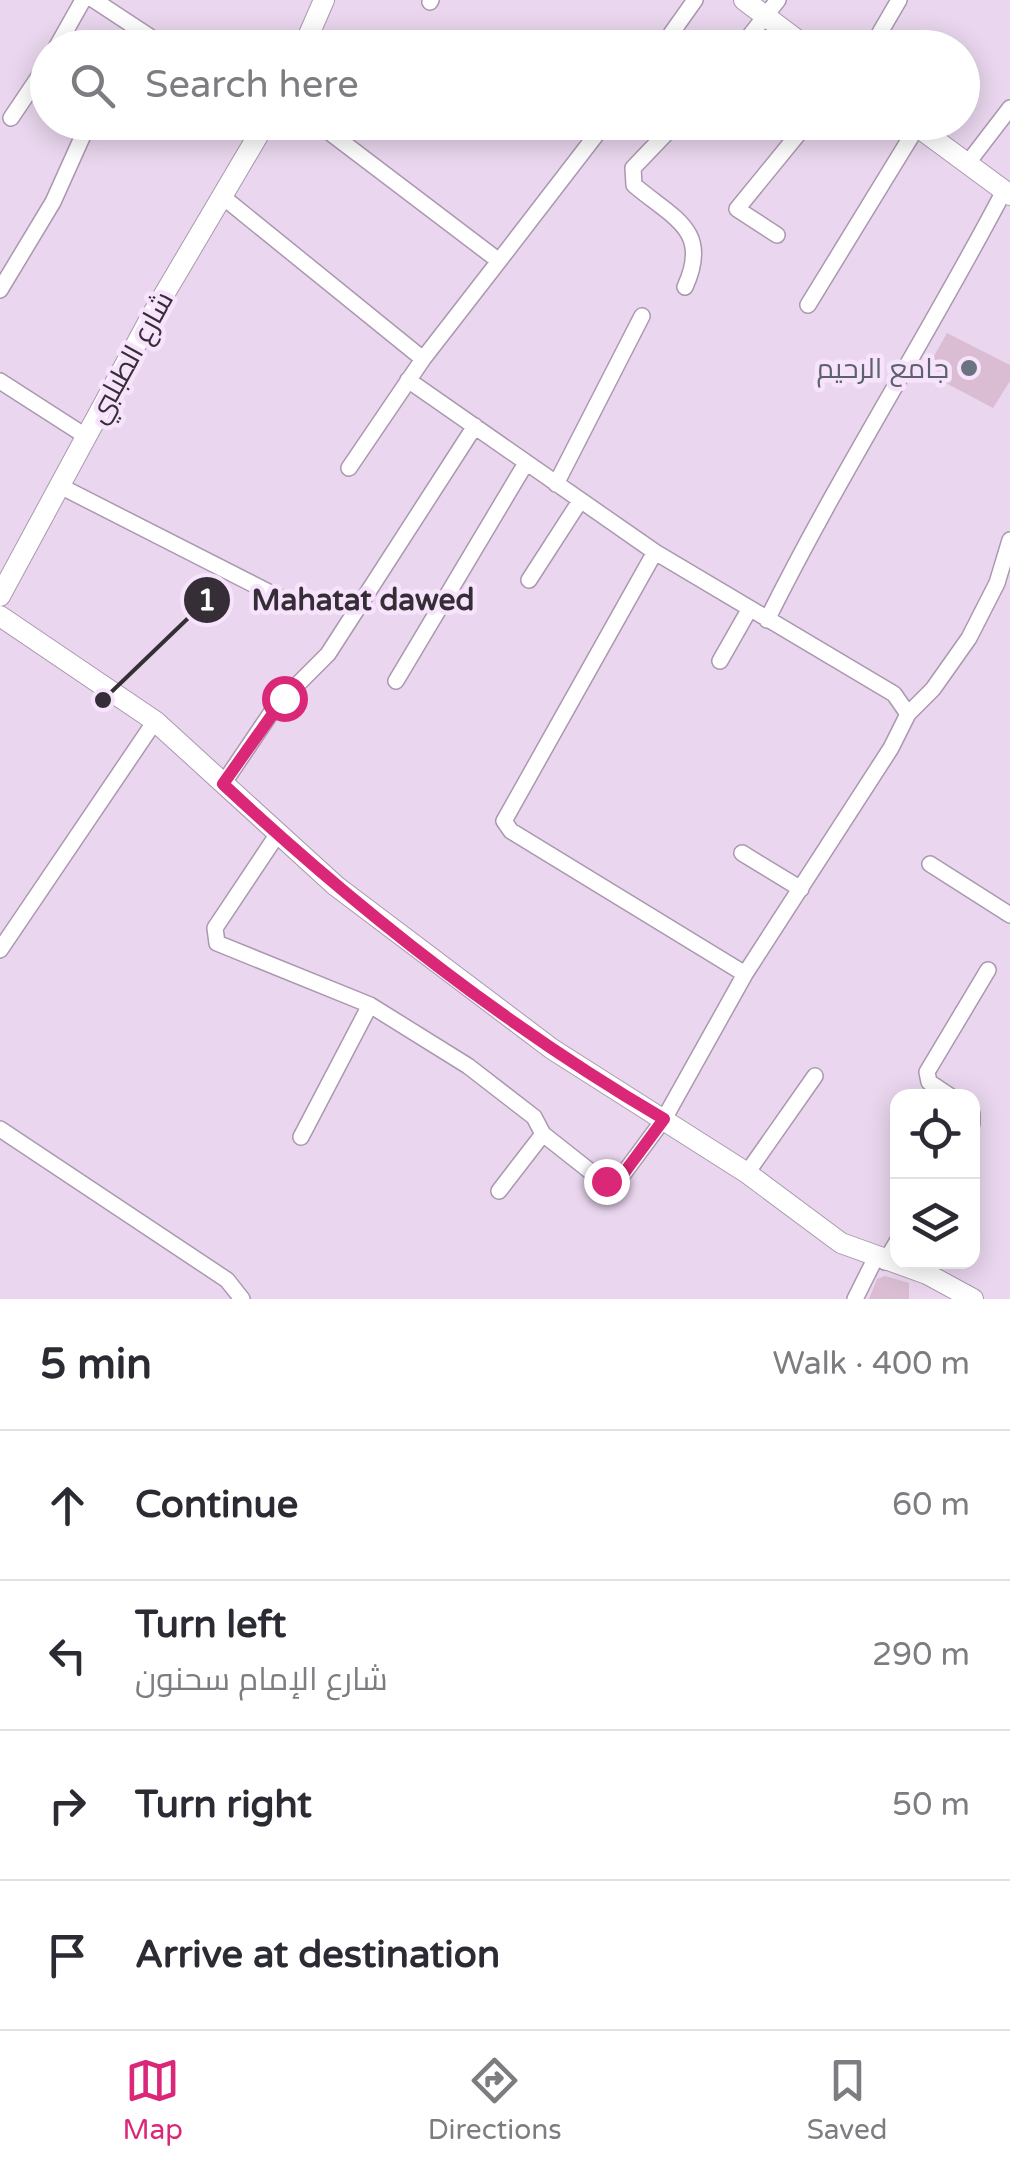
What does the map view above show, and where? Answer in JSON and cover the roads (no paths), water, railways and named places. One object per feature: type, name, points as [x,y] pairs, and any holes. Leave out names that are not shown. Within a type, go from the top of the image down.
[{"type":"street","points":[[66,30],[82,0]]},
{"type":"street","points":[[94,0],[138,30]]},
{"type":"street","points":[[310,30],[324,0]]},
{"type":"street","points":[[674,30],[696,0]]},
{"type":"street","points":[[744,0],[772,8],[792,30]]},
{"type":"street","points":[[882,30],[899,0]]},
{"type":"street","points":[[754,30],[772,8]]},
{"type":"street","points":[[11,118],[30,90]]},
{"type":"street","points":[[967,164],[1010,108]]},
{"type":"street","points":[[0,290],[53,202],[81,140]]},
{"type":"street","name":"شارع الطبلبي","points":[[0,596],[152,315],[256,140]]},
{"type":"street","points":[[340,140],[499,261]]},
{"type":"street","points":[[348,468],[423,359],[592,140]]},
{"type":"street","points":[[659,140],[632,168],[634,185],[692,237],[698,260],[685,286]]},
{"type":"street","points":[[776,236],[737,209],[793,140]]},
{"type":"street","points":[[808,306],[905,140]]},
{"type":"street","points":[[766,620],[842,472],[906,373],[1007,193],[934,140]]},
{"type":"street","points":[[223,198],[423,359]]},
{"type":"street","points":[[556,484],[642,316]]},
{"type":"street","points":[[408,380],[656,552],[894,694],[908,714]]},
{"type":"street","points":[[0,381],[87,436]]},
{"type":"street","points":[[223,784],[276,707],[328,654],[474,426]]},
{"type":"street","points":[[396,681],[526,463]]},
{"type":"street","points":[[60,486],[288,602]]},
{"type":"street","points":[[530,580],[580,501]]},
{"type":"street","points":[[278,835],[215,928],[214,940],[370,1005],[468,1066],[537,1120],[543,1134],[606,1181],[624,1173],[664,1119],[745,974],[905,726],[908,714],[933,689],[969,638],[997,583],[1010,540]]},
{"type":"street","points":[[656,552],[505,822],[511,831],[745,974]]},
{"type":"street","points":[[720,661],[750,610]]},
{"type":"street","points":[[0,616],[155,721],[278,835],[410,944],[552,1049],[747,1173],[834,1238],[880,1260],[927,1274],[973,1299]]},
{"type":"street","points":[[0,950],[155,721]]},
{"type":"street","points":[[742,853],[801,889]]},
{"type":"street","points":[[930,864],[1010,915]]},
{"type":"street","points":[[940,1089],[930,1082],[927,1072],[988,970]]},
{"type":"street","points":[[300,1138],[370,1005]]},
{"type":"street","points":[[747,1173],[815,1076]]},
{"type":"street","points":[[0,1128],[232,1284],[242,1299]]},
{"type":"street","points":[[499,1190],[543,1134]]},
{"type":"street","points":[[855,1299],[890,1249]]},
{"type":"place","name":"جامع الرحيم","points":[[969,368]]},
{"type":"place","name":"Mahatat dawed","points":[[103,700]]}]
